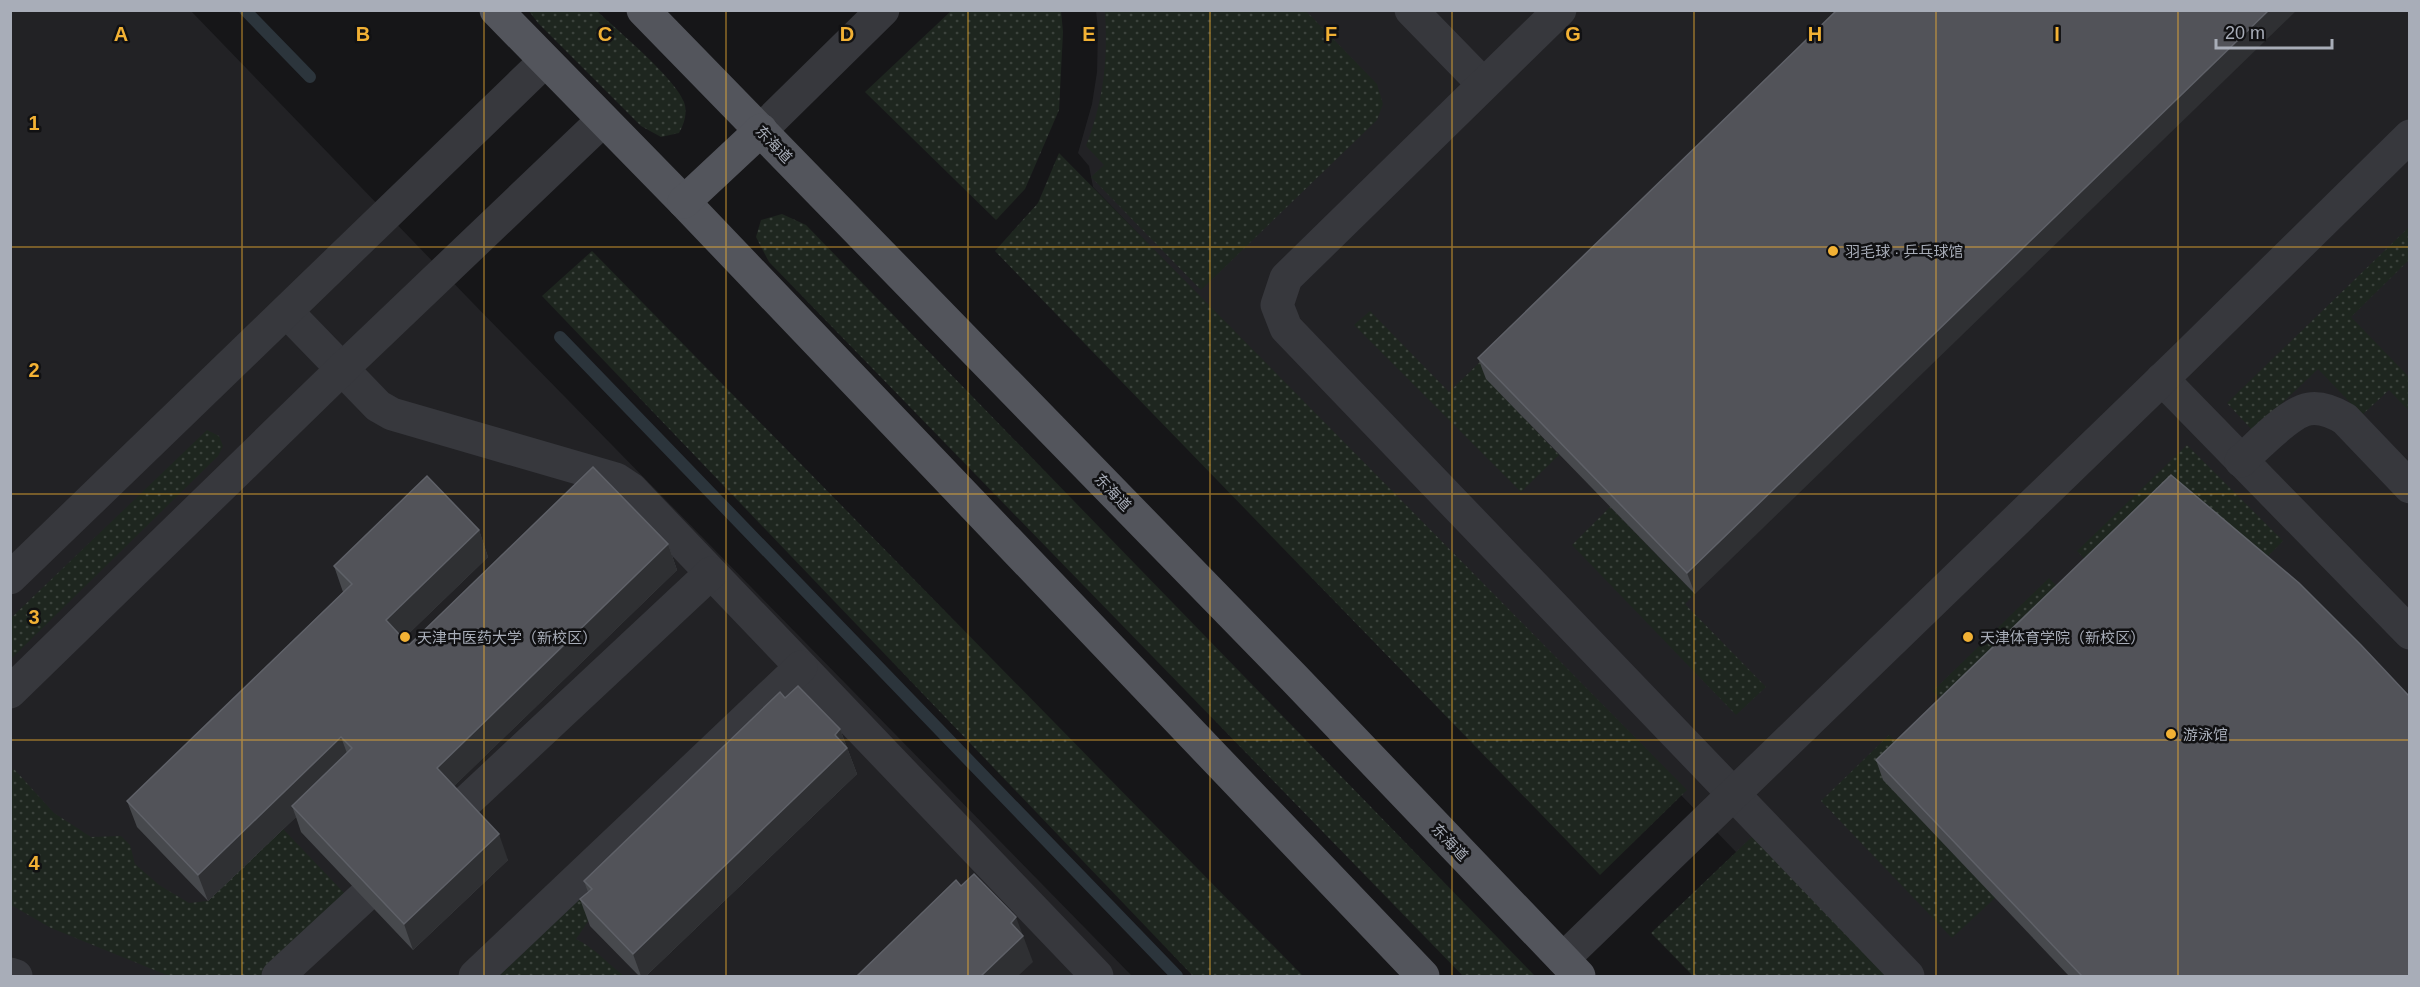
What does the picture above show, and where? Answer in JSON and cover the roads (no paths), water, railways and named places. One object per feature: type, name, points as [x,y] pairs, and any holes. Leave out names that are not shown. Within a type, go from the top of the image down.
[{"type":"main road","points":[[496,10],[602,121],[684,202],[1423,976]]},
{"type":"main road","name":"东海道","points":[[643,10],[1294,678],[1571,968]]},
{"type":"main road","points":[[684,202],[761,130]]},
{"type":"lane","points":[[761,130],[884,10]]},
{"type":"lane","points":[[1411,10],[1484,84]]},
{"type":"lane","points":[[1560,10],[1286,278],[1277,305],[1286,328],[1908,976]]},
{"type":"lane","points":[[10,578],[544,61]]},
{"type":"lane","points":[[10,692],[342,369],[602,121]]},
{"type":"lane","points":[[1571,968],[1735,794],[2409,136]]},
{"type":"lane","points":[[287,312],[378,406],[392,414],[616,479],[631,489],[1097,976]]},
{"type":"lane","points":[[2162,379],[2409,633]]},
{"type":"lane","points":[[2241,461],[2286,420],[2308,409],[2332,412],[2345,419],[2409,487]]},
{"type":"lane","points":[[278,976],[711,573]]},
{"type":"lane","points":[[475,976],[801,667]]},
{"type":"lane","points":[[10,974],[16,976]]},
{"type":"waterway","points":[[245,10],[310,77]]},
{"type":"waterway","points":[[560,337],[1177,976]]},
{"type":"place","name":"羽毛球 · 乒乓球馆","points":[[1833,251]]},
{"type":"place","name":"天津中医药大学（新校区）","points":[[405,637]]},
{"type":"place","name":"天津体育学院（新校区）","points":[[1968,637]]},
{"type":"place","name":"游泳馆","points":[[2171,734]]}]
